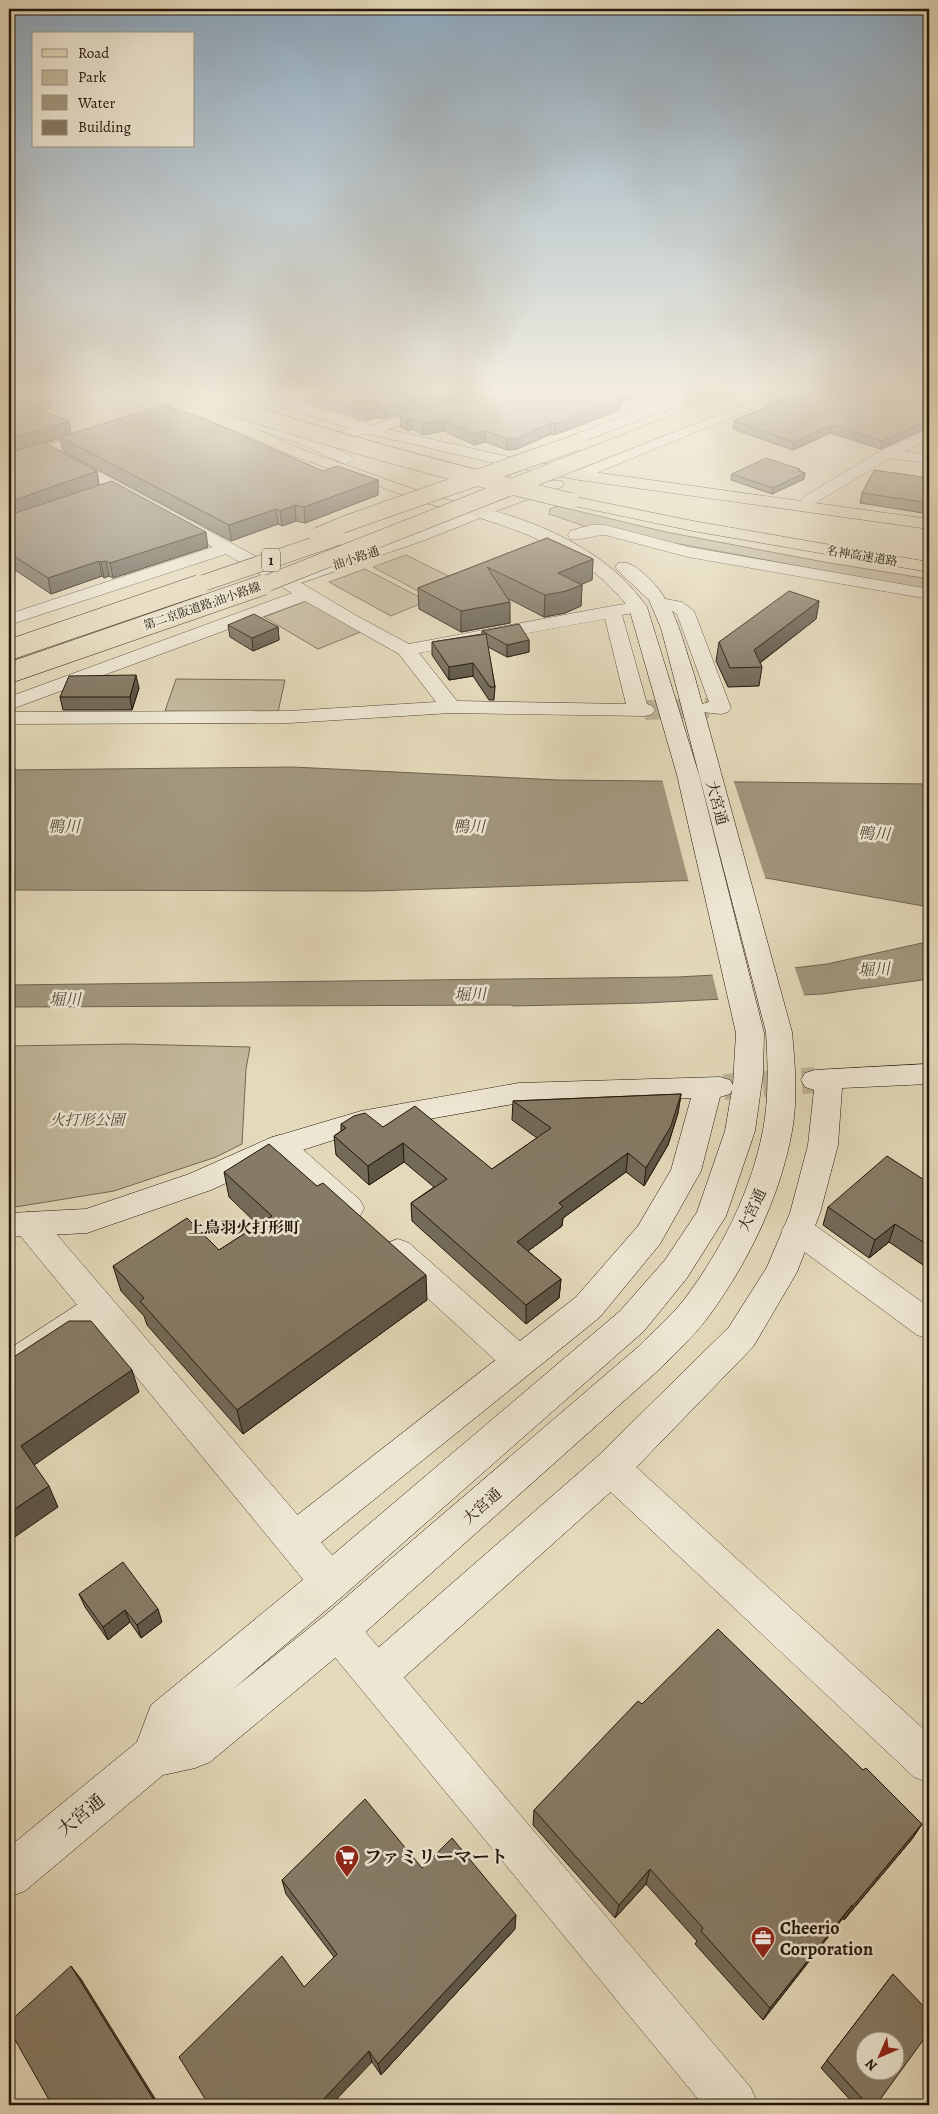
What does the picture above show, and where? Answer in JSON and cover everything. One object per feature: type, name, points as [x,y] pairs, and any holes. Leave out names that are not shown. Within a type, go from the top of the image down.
[{"type":"main road","points":[[402,490],[431,500],[487,510]]},
{"type":"main road","points":[[441,490],[487,510]]},
{"type":"main road","points":[[250,565],[346,524],[443,490]]},
{"type":"main road","name":"油小路通","points":[[431,500],[460,490]]},
{"type":"main road","name":"第二京阪道路;油小路線","points":[[9,650],[469,490]]},
{"type":"main road","name":"第二京阪道路;油小路線","points":[[9,673],[278,582],[509,490]]},
{"type":"main road","points":[[278,582],[398,540],[531,490]]},
{"type":"main road","name":"油小路通","points":[[487,510],[540,490]]},
{"type":"main road","name":"名神高速道路","points":[[544,490],[577,497],[644,506],[929,556]]},
{"type":"main road","name":"名神高速道路","points":[[550,490],[693,526],[929,566]]},
{"type":"main road","points":[[682,490],[929,524]]},
{"type":"main road","points":[[644,506],[816,531]]},
{"type":"main road","points":[[693,526],[929,573]]},
{"type":"street","points":[[99,493],[109,490]]},
{"type":"street","points":[[122,490],[227,548],[278,582],[306,594],[406,650],[451,707]]},
{"type":"street","points":[[804,507],[811,500],[828,490]]},
{"type":"street","name":"油小路通","points":[[9,644],[250,565],[431,500]]},
{"type":"street","name":"油小路通","points":[[9,683],[278,582],[419,536],[487,510]]},
{"type":"street","name":"大宮通","points":[[487,510],[576,535],[630,572],[660,603],[684,674],[690,744]]},
{"type":"street","name":"大宮通","points":[[9,1874],[153,1756],[195,1747],[338,1630],[650,1357],[694,1311],[731,1255],[765,1183],[778,1129],[782,1071],[765,1032],[690,744],[638,607],[626,590],[582,553],[487,510]]},
{"type":"street","points":[[576,535],[591,530],[605,530],[688,552],[929,594]]},
{"type":"street","points":[[9,620],[227,548]]},
{"type":"street","points":[[9,704],[306,594]]},
{"type":"street","points":[[660,603],[676,606],[685,611],[721,708],[709,708]]},
{"type":"street","points":[[406,650],[638,607]]},
{"type":"street","points":[[9,718],[289,717],[451,707],[642,709],[612,611]]},
{"type":"street","name":"大宮通","points":[[153,1756],[166,1720],[330,1582],[632,1321],[676,1269],[711,1216],[740,1131],[749,1074],[765,1032]]},
{"type":"street","points":[[377,1675],[611,1468],[741,1337],[781,1272],[805,1213],[823,1146],[822,1080],[929,1074]]},
{"type":"street","points":[[19,1224],[87,1221],[200,1182],[280,1146],[361,1121],[519,1093],[714,1087],[686,1171],[649,1236],[588,1307],[295,1540]]},
{"type":"street","points":[[280,1146],[520,1361]]},
{"type":"street","points":[[19,1224],[99,1308],[330,1582]]},
{"type":"street","points":[[798,1230],[929,1325]]},
{"type":"street","points":[[9,1367],[99,1308]]},
{"type":"street","points":[[611,1468],[926,1753]]},
{"type":"street","points":[[338,1630],[734,2105]]},
{"type":"green space","points":[[557,506],[666,532],[824,562],[929,579],[929,590],[587,527],[549,514],[550,509]]},
{"type":"green space","points":[[406,555],[465,584],[431,598],[373,567]]},
{"type":"green space","points":[[365,569],[427,601],[391,616],[329,582]]},
{"type":"green space","points":[[309,600],[363,631],[318,649],[264,617]]},
{"type":"green space","points":[[176,679],[285,680],[278,712],[165,711]]},
{"type":"green space","name":"火打形公園","points":[[128,1044],[250,1047],[246,1069],[242,1144],[216,1157],[114,1191],[9,1208],[9,1046]]},
{"type":"water","name":"鴨川","points":[[293,767],[559,780],[929,784],[929,907],[766,878],[371,891],[9,890],[9,770]]},
{"type":"water","name":"堀川","points":[[922,943],[925,949],[929,949],[929,979],[822,994],[645,1003],[514,1006],[9,1007],[9,985],[677,977],[752,973],[827,964]]},
{"type":"pier","points":[[662,779],[733,779],[766,880],[689,883]]},
{"type":"pier","points":[[794,965],[805,998],[719,1002],[712,973]]},
{"type":"building","points":[[9,490],[44,490],[9,502]]},
{"type":"building","points":[[86,490],[128,490],[206,532],[110,563],[99,561],[48,578],[9,553],[9,515]]},
{"type":"building","points":[[161,490],[352,490],[304,507],[295,505],[280,511],[276,509],[229,525]]},
{"type":"building","points":[[864,490],[929,490],[929,503],[862,493]]},
{"type":"building","points":[[547,538],[593,559],[558,573],[582,585],[566,591],[545,595],[487,567],[510,602],[461,611],[418,588]]},
{"type":"building","points":[[789,591],[819,601],[754,650],[762,667],[730,668],[719,642]]},
{"type":"building","points":[[254,614],[278,627],[252,638],[228,625]]},
{"type":"building","points":[[519,624],[529,640],[507,645],[482,631]]},
{"type":"building","points":[[486,634],[495,687],[490,687],[473,663],[449,667],[432,642]]},
{"type":"building","points":[[136,675],[130,697],[60,697],[69,676]]},
{"type":"building","points":[[681,1094],[671,1126],[646,1168],[628,1153],[559,1203],[563,1207],[517,1242],[561,1279],[526,1305],[411,1203],[447,1179],[403,1143],[368,1166],[334,1136],[346,1128],[341,1124],[354,1116],[365,1113],[383,1127],[415,1106],[492,1169],[551,1128],[513,1101]]},
{"type":"building","points":[[269,1144],[317,1186],[323,1183],[426,1275],[237,1410],[140,1301],[144,1298],[113,1266],[187,1218],[219,1250],[272,1216],[224,1172]]},
{"type":"building","points":[[887,1156],[929,1183],[929,1246],[895,1224],[875,1240],[828,1207]]},
{"type":"building","points":[[69,1321],[91,1321],[132,1370],[21,1446],[49,1486],[9,1513],[9,1360]]},
{"type":"building","points":[[123,1562],[158,1609],[137,1625],[125,1610],[103,1627],[79,1594]]},
{"type":"building","points":[[718,1629],[863,1770],[866,1768],[922,1824],[852,1905],[770,2008],[701,1931],[703,1928],[650,1869],[619,1905],[534,1810],[638,1701],[642,1704]]},
{"type":"building","points":[[365,1799],[422,1868],[452,1838],[516,1915],[378,2064],[369,2051],[318,2105],[209,2105],[179,2057],[282,1956],[304,1987],[337,1954],[282,1880]]},
{"type":"building","points":[[71,1966],[157,2105],[52,2105],[9,2029],[9,2022]]},
{"type":"building","points":[[893,1974],[929,2012],[929,2032],[906,2064],[906,2032],[856,2032],[856,2082],[893,2082],[876,2105],[868,2105],[827,2060]]},
{"type":"tunnel","points":[[645,710],[709,708]]},
{"type":"tunnel","points":[[724,1087],[815,1080]]},
{"type":"place","name":"ファミリーマート","points":[[347,1878]]},
{"type":"place","name":"Cheerio Corporation","points":[[763,1959]]},
{"type":"district","name":"上鳥羽火打形町","points":[[244,1228]]}]
